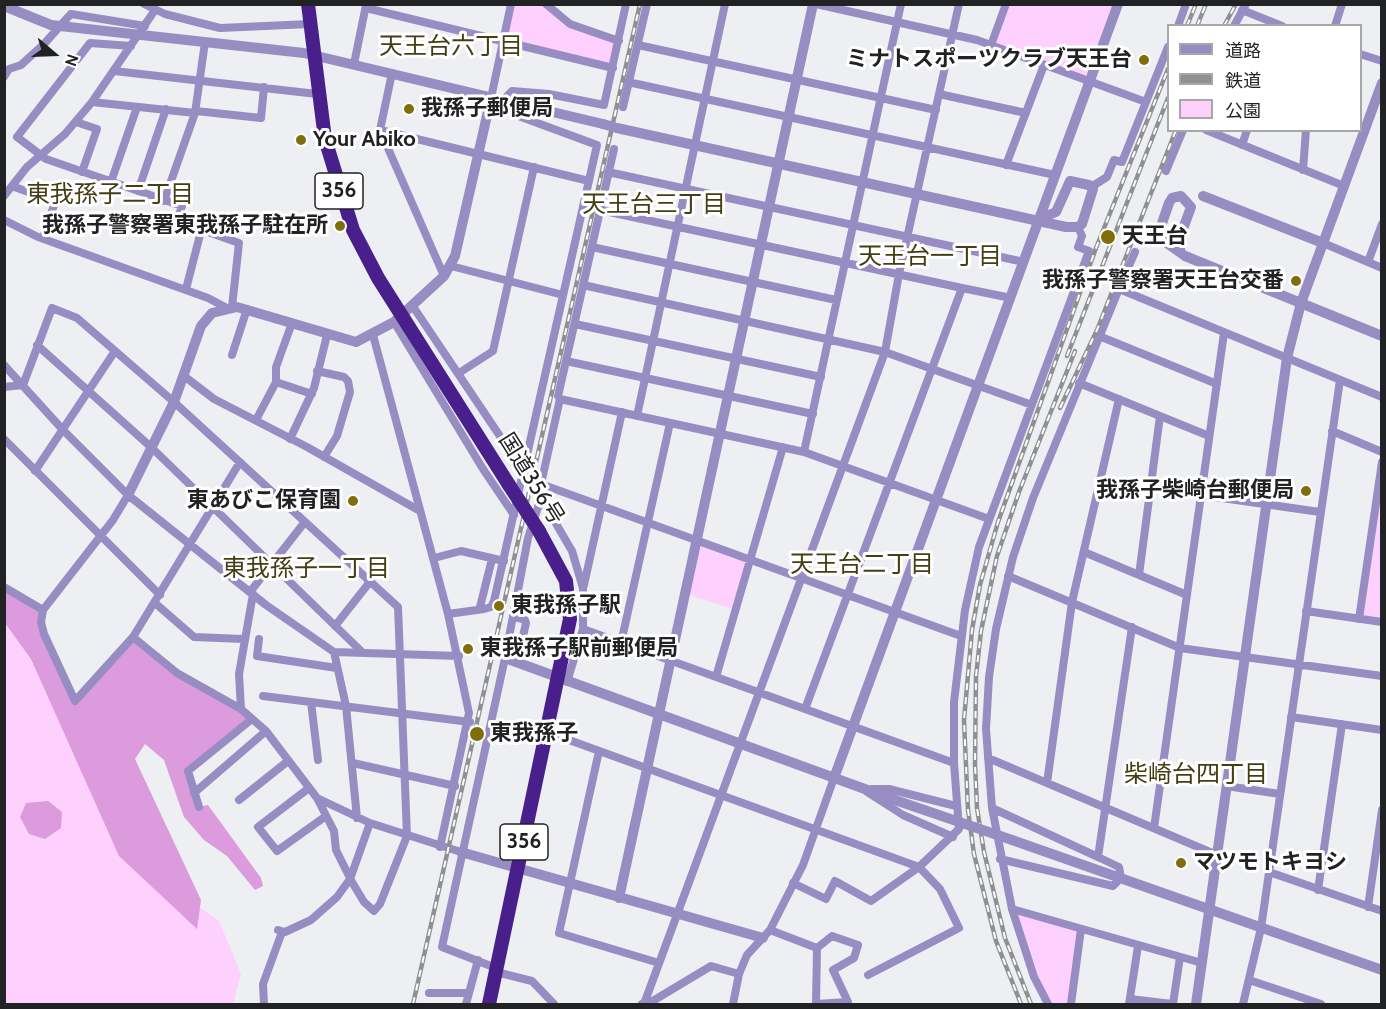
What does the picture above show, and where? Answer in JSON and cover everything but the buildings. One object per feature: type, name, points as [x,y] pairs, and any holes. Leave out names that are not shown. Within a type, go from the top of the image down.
[{"type":"highway","name":"国道356号","points":[[308,4],[324,139],[343,204],[362,250],[398,319],[539,531],[561,568],[569,594],[570,619],[563,681],[547,732],[489,1005]]},
{"type":"street","points":[[4,77],[9,69],[21,65],[44,44],[80,4]]},
{"type":"street","points":[[144,4],[165,14],[220,28],[310,24]]},
{"type":"street","points":[[165,14],[170,4]]},
{"type":"street","points":[[4,220],[43,238],[230,308],[247,309],[356,342],[373,335],[398,319],[444,276],[451,266],[511,4]]},
{"type":"street","points":[[546,4],[570,24],[619,41]]},
{"type":"street","points":[[448,614],[490,607],[494,601],[597,144],[513,114],[509,102],[512,91],[549,94],[604,105],[626,4]]},
{"type":"street","points":[[623,107],[647,4]]},
{"type":"street","points":[[637,416],[725,4]]},
{"type":"street","points":[[619,898],[814,4],[952,34],[991,45],[1146,102]]},
{"type":"street","points":[[804,452],[901,4]]},
{"type":"street","points":[[642,1004],[885,352],[899,274],[958,4]]},
{"type":"street","points":[[991,45],[1006,4]]},
{"type":"street","points":[[733,1005],[739,974],[747,955],[766,934],[792,883],[804,865],[852,726],[1118,4]]},
{"type":"street","points":[[1179,24],[1186,4]]},
{"type":"street","points":[[1336,24],[1342,4]]},
{"type":"street","points":[[4,6],[51,24],[142,30]]},
{"type":"street","points":[[354,64],[366,6],[385,8],[503,41],[613,68]]},
{"type":"street","points":[[1235,24],[1244,8],[1278,24]]},
{"type":"street","points":[[4,196],[40,155],[76,122],[155,10]]},
{"type":"street","points":[[70,15],[205,42],[314,54],[617,128],[1039,219],[1048,224],[1078,227],[1082,224],[1092,198],[1091,187]]},
{"type":"street","points":[[164,201],[196,112],[205,42]]},
{"type":"street","points":[[131,46],[90,43],[17,137],[40,155],[82,172],[182,206],[177,221],[239,243],[230,308]]},
{"type":"street","points":[[638,45],[936,110]]},
{"type":"street","points":[[1039,219],[1056,213],[1068,182],[1072,181],[1091,187],[1107,177],[1114,160],[1122,162],[1167,50]]},
{"type":"street","points":[[1362,55],[1382,61]]},
{"type":"street","points":[[1006,165],[1044,65]]},
{"type":"street","points":[[114,71],[317,93]]},
{"type":"street","points":[[392,73],[380,130],[444,276]]},
{"type":"street","points":[[628,82],[1055,175]]},
{"type":"street","points":[[1196,1005],[1287,358],[1301,303],[1382,82]]},
{"type":"street","points":[[92,102],[261,118],[264,87]]},
{"type":"street","points":[[939,94],[1026,113]]},
{"type":"street","points":[[111,182],[137,106]]},
{"type":"street","points":[[138,191],[166,109]]},
{"type":"street","points":[[76,122],[97,129],[82,172]]},
{"type":"street","points":[[380,130],[589,181]]},
{"type":"street","points":[[1166,171],[1182,132]]},
{"type":"street","points":[[1211,132],[1344,186]]},
{"type":"street","points":[[1242,145],[1246,132]]},
{"type":"street","points":[[1303,170],[1306,132]]},
{"type":"street","points":[[554,1005],[532,981],[496,970],[478,960],[442,946],[506,658],[528,538],[541,498],[541,484],[560,399],[558,396],[614,149]]},
{"type":"street","points":[[459,373],[493,351],[534,167]]},
{"type":"street","points":[[608,172],[1024,262]]},
{"type":"street","points":[[12,186],[55,201],[43,238]]},
{"type":"street","points":[[1181,196],[1191,207]]},
{"type":"street","points":[[1177,244],[1191,207],[1203,196]]},
{"type":"street","points":[[1382,268],[1203,196],[1172,198],[1159,232],[1161,239],[1177,244],[1185,256],[1382,336]]},
{"type":"street","points":[[600,210],[1011,298]]},
{"type":"street","points":[[1368,262],[1382,224]]},
{"type":"street","points":[[792,883],[826,899],[835,881],[871,901],[919,867],[959,829],[954,763],[954,702],[961,636],[976,557],[1089,251],[1078,247],[1082,236],[1078,227]]},
{"type":"street","points":[[186,290],[201,231]]},
{"type":"street","points":[[592,248],[836,300]]},
{"type":"street","points":[[1048,1005],[1034,977],[1012,909],[1000,859],[992,808],[988,758],[989,677],[996,629],[1008,576],[1033,498],[1135,252]]},
{"type":"street","points":[[451,266],[563,295]]},
{"type":"street","points":[[583,285],[885,352],[1032,405]]},
{"type":"street","points":[[805,709],[962,288]]},
{"type":"street","points":[[1119,289],[1382,397]]},
{"type":"street","points":[[412,305],[524,472]]},
{"type":"street","points":[[23,385],[52,308],[77,318],[174,402],[303,523],[398,607],[407,836],[380,904],[374,911],[364,902],[350,879],[336,850],[334,831],[317,798],[266,731],[241,710],[177,673],[133,637]]},
{"type":"street","points":[[230,308],[212,313],[205,319],[174,402],[128,495],[43,610],[41,621],[44,634],[75,701],[133,637],[240,462]]},
{"type":"street","points":[[232,355],[247,309]]},
{"type":"street","points":[[398,319],[483,470],[514,515]]},
{"type":"street","points":[[256,420],[276,382],[276,367],[292,323]]},
{"type":"street","points":[[575,324],[820,377]]},
{"type":"street","points":[[1154,828],[1224,333]]},
{"type":"street","points":[[290,439],[312,394],[327,335]]},
{"type":"street","points":[[373,335],[459,656],[470,722],[440,847]]},
{"type":"street","points":[[1099,336],[1216,384]]},
{"type":"street","points":[[37,345],[152,448],[361,651]]},
{"type":"street","points":[[35,471],[115,351]]},
{"type":"street","points":[[566,361],[813,414]]},
{"type":"street","points":[[4,365],[63,430],[128,495],[251,593],[334,652],[361,651],[459,656]]},
{"type":"street","points":[[317,371],[344,377],[348,381],[350,392],[337,436],[324,457]]},
{"type":"street","points":[[184,375],[214,399],[324,457],[420,512]]},
{"type":"street","points":[[1243,1005],[1261,928],[1340,380]]},
{"type":"street","points":[[276,382],[312,394]]},
{"type":"street","points":[[1079,383],[1209,436]]},
{"type":"street","points":[[4,387],[23,385]]},
{"type":"street","points":[[560,399],[804,452],[989,519]]},
{"type":"street","points":[[1047,783],[1072,602],[1119,399]]},
{"type":"street","points":[[563,681],[583,629],[583,588],[622,412]]},
{"type":"street","points":[[1139,575],[1160,416]]},
{"type":"street","points":[[621,643],[670,423]]},
{"type":"street","points":[[1332,430],[1382,452]]},
{"type":"street","points":[[4,439],[194,637],[243,639]]},
{"type":"street","points":[[716,677],[783,447]]},
{"type":"street","points":[[1359,619],[1382,462]]},
{"type":"street","points":[[541,484],[961,636]]},
{"type":"street","points":[[1201,495],[1320,512]]},
{"type":"street","points":[[541,498],[572,551],[583,588]]},
{"type":"street","points":[[241,710],[239,674],[251,593],[303,523]]},
{"type":"street","points":[[434,558],[461,551],[504,561]]},
{"type":"street","points":[[1084,552],[1187,595]]},
{"type":"street","points":[[480,608],[492,559]]},
{"type":"street","points":[[1008,576],[1180,648],[1382,676]]},
{"type":"street","points":[[335,626],[369,583]]},
{"type":"street","points":[[4,587],[43,610]]},
{"type":"street","points":[[1306,611],[1382,622]]},
{"type":"street","points":[[514,617],[525,620],[526,623],[517,663]]},
{"type":"street","points":[[1098,857],[1132,627]]},
{"type":"street","points":[[583,629],[954,763]]},
{"type":"street","points":[[259,639],[257,656],[337,668]]},
{"type":"street","points":[[334,652],[346,706],[357,818]]},
{"type":"street","points":[[506,658],[563,681],[862,789],[1382,970]]},
{"type":"street","points":[[263,696],[470,722]]},
{"type":"street","points":[[311,702],[318,760]]},
{"type":"street","points":[[1291,717],[1382,730]]},
{"type":"street","points":[[199,807],[188,771],[252,719]]},
{"type":"street","points":[[1318,890],[1342,724]]},
{"type":"street","points":[[194,793],[266,731]]},
{"type":"street","points":[[547,732],[919,867],[940,890],[959,928],[868,975]]},
{"type":"street","points":[[599,751],[559,933],[659,963]]},
{"type":"street","points":[[988,758],[1217,855]]},
{"type":"street","points":[[239,800],[288,761]]},
{"type":"street","points":[[353,763],[455,786]]},
{"type":"street","points":[[1226,786],[1280,794]]},
{"type":"street","points":[[309,788],[258,826],[277,851],[326,816]]},
{"type":"street","points":[[862,789],[889,789],[956,806]]},
{"type":"street","points":[[862,789],[903,814],[953,837]]},
{"type":"street","points":[[317,798],[357,818],[440,847],[677,915],[766,934],[817,948]]},
{"type":"street","points":[[992,808],[1119,867],[1121,878]]},
{"type":"street","points":[[1368,907],[1382,810]]},
{"type":"street","points":[[264,1005],[263,984],[280,931],[311,920],[337,897],[350,879],[370,823]]},
{"type":"street","points":[[1000,859],[1113,886],[1121,878]]},
{"type":"street","points":[[1269,872],[1382,911]]},
{"type":"street","points":[[1012,909],[1202,963]]},
{"type":"street","points":[[1071,1005],[1081,929]]},
{"type":"street","points":[[832,936],[858,945],[854,958],[833,970],[848,1002],[816,1004],[817,948],[832,936]]},
{"type":"street","points":[[1138,945],[1129,1002],[1172,1005],[1180,957]]},
{"type":"street","points":[[465,1005],[478,960]]},
{"type":"street","points":[[642,1004],[711,966],[739,974]]},
{"type":"street","points":[[1249,980],[1308,1003],[1321,1005]]},
{"type":"street","points":[[429,993],[469,993]]},
{"type":"green space","points":[[543,4],[569,26],[617,42],[612,67],[505,40],[513,5]]},
{"type":"green space","points":[[1010,5],[1112,5],[1086,74],[1083,76],[998,44],[996,41]]},
{"type":"green space","points":[[1381,486],[1381,619],[1365,617],[1363,614]]},
{"type":"green space","points":[[700,544],[747,562],[733,609],[689,595]]},
{"type":"green space","points":[[4,593],[133,859],[219,921],[241,974],[233,1004],[5,1004]]},
{"type":"green space","points":[[1016,913],[1078,931],[1068,1004],[1051,1004],[1030,959]]},
{"type":"shaded area","points":[[5,587],[43,610],[44,634],[75,700],[133,637],[177,673],[252,719],[188,772],[199,807],[208,805],[261,878],[263,886],[255,890],[227,856],[204,840],[184,817],[164,760],[145,744],[135,759],[201,900],[197,929],[119,856],[31,659],[5,623]]},
{"type":"shaded area","points":[[48,801],[62,812],[61,828],[45,839],[29,834],[20,817],[26,803]]},
{"type":"railway","points":[[413,1004],[640,4]]},
{"type":"railway","points":[[1188,24],[1196,4]]},
{"type":"railway","points":[[1198,24],[1206,4]]},
{"type":"railway","points":[[1225,24],[1236,4]]},
{"type":"railway","points":[[1021,1004],[996,941],[974,854],[968,810],[964,720],[972,630],[980,585],[998,522],[1096,248],[1167,71]]},
{"type":"railway","points":[[1067,356],[1167,101]]},
{"type":"railway","points":[[1060,408],[1097,330],[1175,132]]},
{"type":"railway","points":[[1031,1004],[1005,938],[984,852],[977,808],[976,676],[981,631],[997,556],[1019,492],[1075,351]]},
{"type":"place","name":"ミナトスポーツクラブ天王台","points":[[1144,60]]},
{"type":"place","name":"我孫子郵便局","points":[[409,109]]},
{"type":"place","name":"Your Abiko","points":[[301,140]]},
{"type":"place","name":"我孫子警察署東我孫子駐在所","points":[[340,226]]},
{"type":"place","name":"天王台","points":[[1108,237]]},
{"type":"place","name":"我孫子警察署天王台交番","points":[[1296,281]]},
{"type":"place","name":"我孫子柴崎台郵便局","points":[[1306,491]]},
{"type":"place","name":"東あびこ保育園","points":[[353,501]]},
{"type":"place","name":"東我孫子駅","points":[[499,606]]},
{"type":"place","name":"東我孫子駅前郵便局","points":[[468,649]]},
{"type":"place","name":"東我孫子","points":[[477,734]]},
{"type":"place","name":"マツモトキヨシ","points":[[1181,863]]},
{"type":"district","name":"天王台六丁目","points":[[451,47]]},
{"type":"district","name":"東我孫子二丁目","points":[[110,195]]},
{"type":"district","name":"天王台三丁目","points":[[654,205]]},
{"type":"district","name":"天王台一丁目","points":[[930,257]]},
{"type":"district","name":"天王台二丁目","points":[[862,565]]},
{"type":"district","name":"東我孫子一丁目","points":[[306,569]]},
{"type":"district","name":"柴崎台四丁目","points":[[1196,775]]}]
